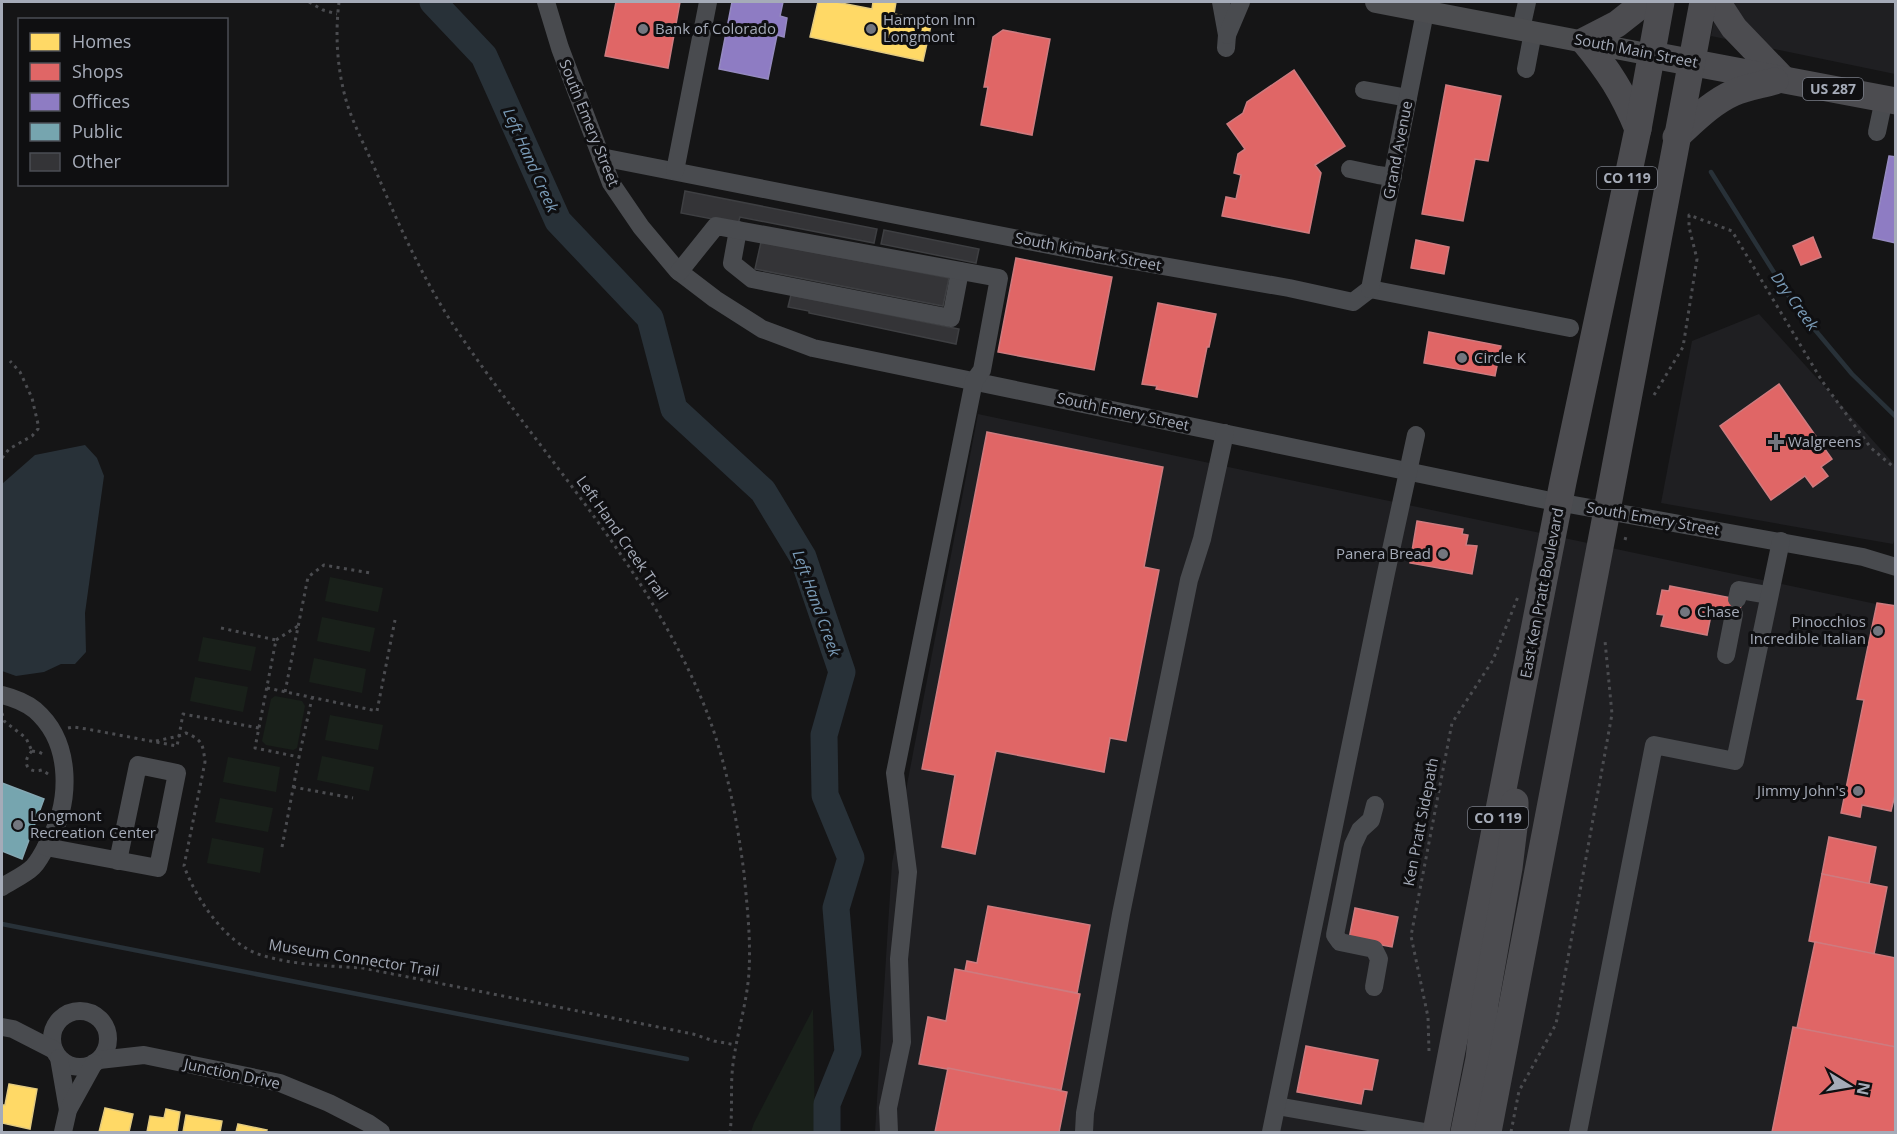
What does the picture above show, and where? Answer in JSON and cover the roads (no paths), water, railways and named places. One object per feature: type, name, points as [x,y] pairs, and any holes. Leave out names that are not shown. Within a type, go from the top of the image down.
[{"type":"highway","points":[[1638,129],[1627,102],[1608,70],[1584,41],[1617,24],[1646,2]]},
{"type":"highway","name":"CO 119","points":[[1652,55],[1661,2]]},
{"type":"highway","name":"CO 119","points":[[1489,1131],[1703,2]]},
{"type":"highway","points":[[1676,137],[1722,99],[1735,92],[1783,79],[1734,28],[1717,2]]},
{"type":"highway","name":"South Main Street","points":[[1652,55],[1890,100]]},
{"type":"highway","name":"East Ken Pratt Boulevard","points":[[1436,1132],[1560,502],[1652,55]]},
{"type":"highway","points":[[1489,1131],[1479,1059],[1485,1004],[1514,829],[1514,732]]},
{"type":"main road","name":"South Main Street","points":[[1376,2],[1426,6],[1527,31],[1652,55]]},
{"type":"street","name":"South Emery Street","points":[[546,2],[560,48],[611,183],[641,227],[679,272],[715,299],[762,329],[813,348],[1560,502],[1780,541],[1891,565]]},
{"type":"street","points":[[675,171],[708,2]]},
{"type":"street","points":[[1221,2],[1226,42],[1241,2]]},
{"type":"street","points":[[1526,69],[1527,2]]},
{"type":"street","name":"Grand Avenue","points":[[1370,289],[1426,6]]},
{"type":"street","points":[[1364,90],[1408,98]]},
{"type":"street","points":[[1877,132],[1890,100]]},
{"type":"street","name":"South Kimbark Street","points":[[601,157],[1353,302],[1370,289]]},
{"type":"street","points":[[1350,169],[1393,177]]},
{"type":"street","points":[[679,272],[716,226],[999,278],[982,370],[974,381],[895,773],[908,872],[899,959],[902,1042],[888,1108],[889,1132]]},
{"type":"street","points":[[738,230],[732,263],[752,279],[951,318],[960,271]]},
{"type":"street","points":[[1370,289],[1570,328]]},
{"type":"street","points":[[1084,1132],[1085,1113],[1121,914],[1189,580],[1202,539],[1225,433]]},
{"type":"street","points":[[1271,1132],[1416,435]]},
{"type":"street","points":[[1578,1132],[1654,745],[1735,761],[1780,541]]},
{"type":"street","points":[[1726,656],[1739,590],[1768,595]]},
{"type":"street","points":[[2,695],[19,700],[35,710],[49,726],[60,747],[65,778],[61,811],[55,831],[46,847],[34,866],[2,887]]},
{"type":"street","points":[[46,847],[118,861],[158,868],[177,773],[138,765],[118,861]]},
{"type":"street","points":[[1374,987],[1379,959],[1374,949],[1340,942],[1335,935],[1353,845],[1360,830],[1371,820],[1375,805]]},
{"type":"street","points":[[63,1132],[68,1110],[108,1045],[109,1036],[101,1019],[84,1010],[65,1015],[53,1030],[52,1040],[68,1110]]},
{"type":"street","points":[[7,1028],[58,1022]]},
{"type":"street","points":[[7,1028],[57,1054],[67,1064],[76,1067],[96,1062]]},
{"type":"street","name":"Junction Drive","points":[[106,1028],[144,1056]]},
{"type":"street","name":"Junction Drive","points":[[96,1062],[144,1056],[280,1083],[329,1103],[381,1132]]},
{"type":"street","points":[[1277,1106],[1425,1132]]},
{"type":"waterway","name":"Left Hand Creek","points":[[433,2],[484,56],[558,221],[650,318],[674,409],[763,491],[803,557],[842,672],[824,735],[825,795],[851,858],[836,908],[848,1052],[827,1104],[827,1132]]},
{"type":"waterway","name":"Dry Creek","points":[[1711,172],[1795,306],[1852,374],[1896,417]]},
{"type":"waterway","points":[[2,924],[687,1059]]},
{"type":"place","name":"Bank of Colorado","points":[[643,29]]},
{"type":"place","name":"Hampton Inn Longmont","points":[[871,29]]},
{"type":"place","name":"Circle K","points":[[1462,358]]},
{"type":"place","name":"Walgreens","points":[[1776,442]]},
{"type":"place","name":"Panera Bread","points":[[1443,554]]},
{"type":"place","name":"Chase","points":[[1685,612]]},
{"type":"place","name":"Pinocchios Incredible Italian","points":[[1878,631]]},
{"type":"place","name":"Jimmy John's","points":[[1858,791]]},
{"type":"place","name":"Longmont Recreation Center","points":[[18,825]]}]
